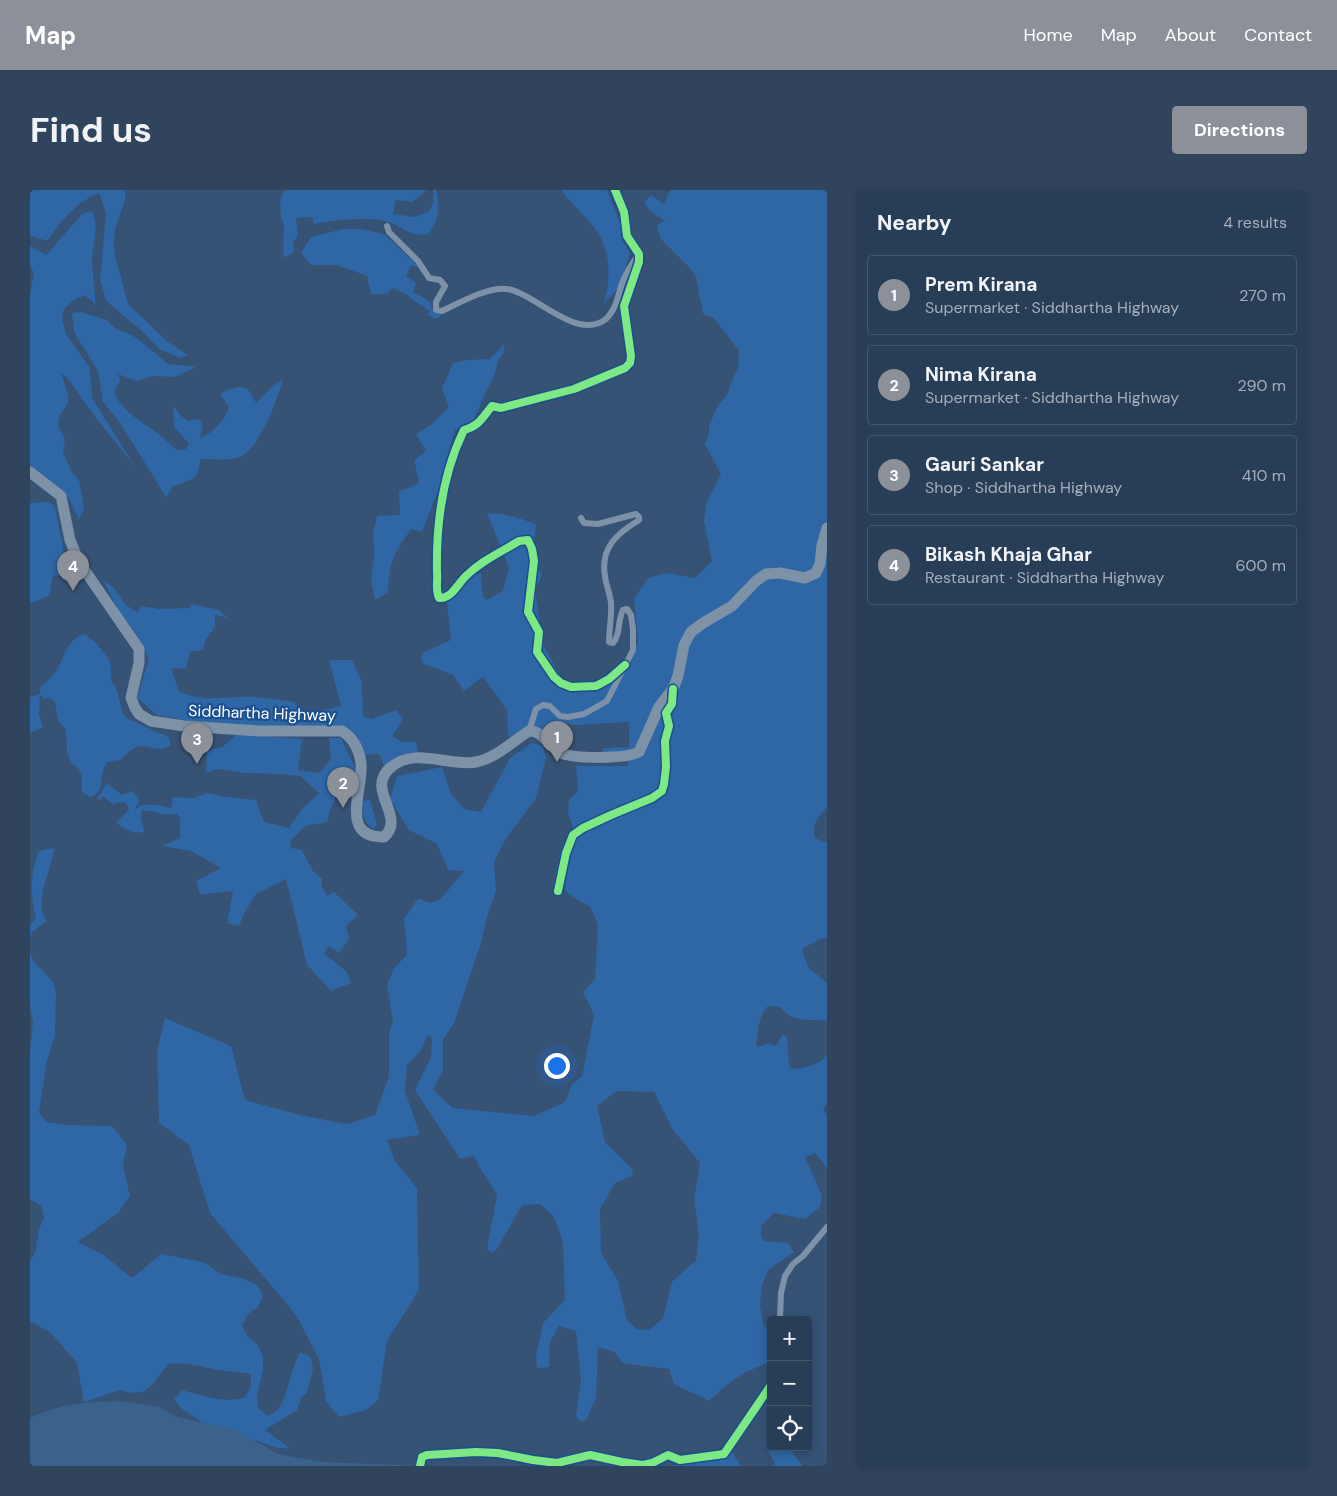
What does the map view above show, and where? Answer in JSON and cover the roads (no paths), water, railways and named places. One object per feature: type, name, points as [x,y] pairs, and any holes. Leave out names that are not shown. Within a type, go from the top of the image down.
[{"type":"highway","name":"Siddhartha Highway","points":[[30,472],[61,496],[70,540],[79,562],[139,649],[139,663],[131,698],[139,714],[161,724],[184,726],[259,731],[342,731],[352,738],[361,764],[356,818],[360,828],[369,836],[384,837],[390,832],[392,826],[391,818],[382,792],[383,779],[386,772],[398,762],[416,758],[461,762],[478,761],[497,754],[529,731]]},
{"type":"highway","points":[[529,731],[537,732],[556,750],[572,756],[631,755],[641,750],[659,707],[673,690],[686,638],[691,632],[702,623],[732,606],[756,581],[766,574],[780,573],[805,578],[816,573],[820,564],[822,545],[827,528]]},
{"type":"street","points":[[615,190],[624,212],[627,236],[639,254],[639,262],[624,306],[632,356],[630,363],[625,368],[574,389],[501,408],[492,406],[481,422],[473,428],[464,430],[455,448],[440,500],[436,541],[436,591],[439,598],[450,595],[472,569],[519,541],[528,540],[534,561],[528,612],[539,632],[537,652],[554,678],[561,684],[571,687],[596,686],[609,679],[625,666]]},
{"type":"street","points":[[387,226],[389,232],[418,261],[429,278],[440,280],[445,286],[436,302],[436,310],[442,311],[486,291],[507,288],[553,313],[578,323],[594,324],[606,318],[617,301],[626,275],[639,254]]},
{"type":"street","points":[[529,731],[536,709],[543,705],[550,706],[560,716],[568,717],[584,714],[607,701],[633,650],[633,629],[629,611],[623,610],[620,615],[616,640],[613,644],[609,642],[611,602],[604,574],[605,555],[611,543],[622,531],[640,520],[640,517],[636,514],[598,524],[584,523],[581,518]]},
{"type":"street","points":[[558,891],[566,853],[573,835],[583,828],[652,798],[662,791],[666,767],[665,741],[670,726],[666,713],[672,704],[673,690]]},
{"type":"street","points":[[780,1316],[781,1293],[785,1276],[793,1264],[803,1256],[827,1227]]},
{"type":"street","points":[[420,1465],[422,1457],[427,1455],[476,1452],[498,1453],[557,1463],[590,1455],[643,1465],[668,1455],[680,1460],[724,1454],[767,1391]]},
{"type":"place","name":"Bikash Khaja Ghar","points":[[73,591]]},
{"type":"place","name":"Prem Kirana","points":[[557,762]]},
{"type":"place","name":"Gauri Sankar","points":[[197,764]]},
{"type":"place","name":"Nima Kirana","points":[[343,808]]}]
